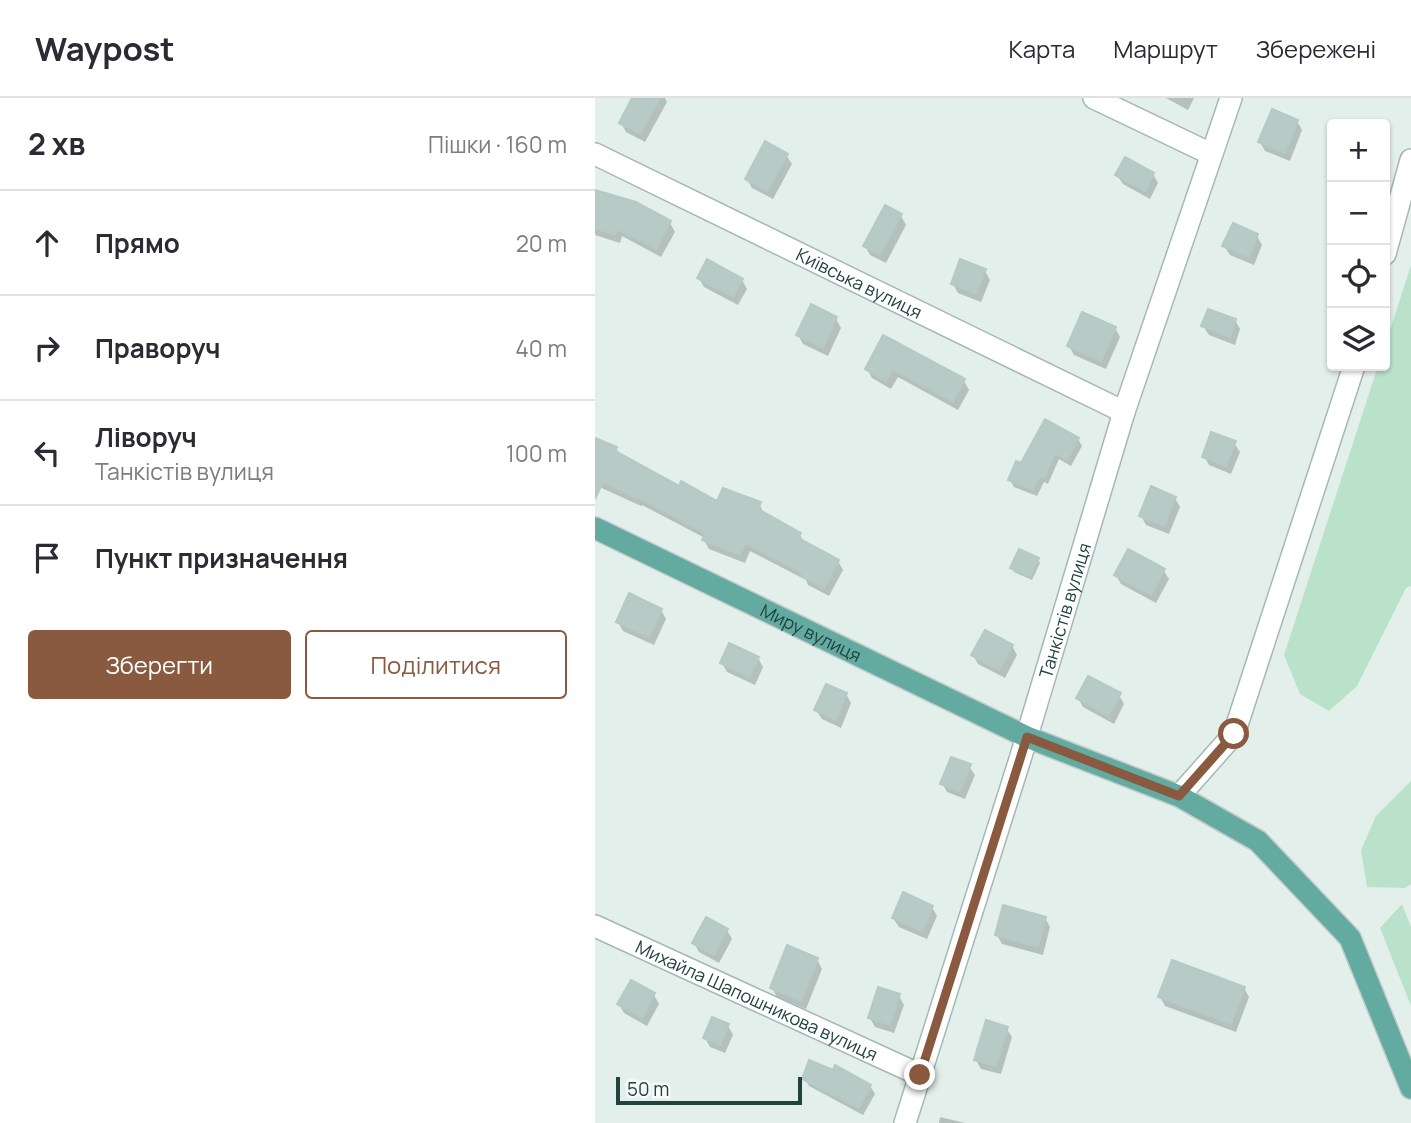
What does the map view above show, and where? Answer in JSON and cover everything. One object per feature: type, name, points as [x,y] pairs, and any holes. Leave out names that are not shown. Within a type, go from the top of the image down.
[{"type":"main road","name":"Миру вулиця","points":[[595,528],[1027,737],[1179,796],[1258,841],[1350,938],[1411,1088]]},
{"type":"street","points":[[1094,98],[1211,154]]},
{"type":"street","name":"Танкістів вулиця","points":[[905,1123],[1027,737],[1124,412],[1231,98]]},
{"type":"street","name":"Київська вулиця","points":[[595,154],[1124,412]]},
{"type":"street","points":[[1387,245],[1411,160]]},
{"type":"street","points":[[1179,796],[1234,734],[1352,371]]},
{"type":"street","name":"Михайла Шапошникова вулиця","points":[[595,926],[920,1075]]},
{"type":"green space","points":[[1411,265],[1411,586],[1406,588],[1357,686],[1329,711],[1300,694],[1284,655],[1376,371],[1390,371],[1390,330]]},
{"type":"green space","points":[[1411,781],[1411,884],[1405,888],[1367,887],[1361,850],[1376,816]]},
{"type":"green space","points":[[1402,904],[1411,927],[1411,1006],[1380,928]]},
{"type":"building","points":[[632,98],[660,98],[640,134],[619,123]]},
{"type":"building","points":[[1272,109],[1298,120],[1285,153],[1258,142]]},
{"type":"building","points":[[765,141],[788,154],[767,191],[745,179]]},
{"type":"building","points":[[1125,157],[1154,173],[1145,191],[1115,175]]},
{"type":"building","points":[[595,190],[636,202],[671,221],[656,249],[617,229],[615,235],[595,228]]},
{"type":"building","points":[[885,205],[902,214],[880,255],[863,246]]},
{"type":"building","points":[[1233,223],[1258,234],[1249,257],[1222,246]]},
{"type":"building","points":[[707,259],[743,279],[733,297],[697,278]]},
{"type":"building","points":[[960,259],[986,269],[976,294],[951,284]]},
{"type":"building","points":[[811,304],[837,317],[823,348],[796,335]]},
{"type":"building","points":[[1208,309],[1236,319],[1230,337],[1201,326]]},
{"type":"building","points":[[1082,312],[1116,327],[1101,361],[1067,346]]},
{"type":"building","points":[[883,335],[965,379],[953,402],[892,369],[886,381],[865,369]]},
{"type":"building","points":[[1045,419],[1079,438],[1067,460],[1055,453],[1044,478],[1040,476],[1033,490],[1008,480],[1016,461],[1021,463]]},
{"type":"building","points":[[1211,432],[1236,441],[1226,466],[1202,457]]},
{"type":"building","points":[[595,438],[617,447],[615,451],[679,486],[681,481],[717,501],[723,488],[761,502],[758,509],[801,533],[798,538],[839,560],[824,588],[801,576],[803,573],[745,543],[740,555],[702,540],[705,533],[603,482],[595,499]]},
{"type":"building","points":[[1151,486],[1176,497],[1164,526],[1139,516]]},
{"type":"building","points":[[1019,549],[1039,558],[1030,577],[1010,568]]},
{"type":"building","points":[[1128,549],[1165,569],[1151,595],[1114,575]]},
{"type":"building","points":[[629,593],[662,609],[649,637],[616,622]]},
{"type":"building","points":[[985,630],[1013,645],[999,670],[971,655]]},
{"type":"building","points":[[729,643],[759,657],[750,677],[720,663]]},
{"type":"building","points":[[1088,676],[1121,693],[1108,716],[1076,698]]},
{"type":"building","points":[[826,684],[847,693],[836,720],[814,710]]},
{"type":"building","points":[[951,757],[971,764],[960,791],[940,784]]},
{"type":"building","points":[[903,892],[933,906],[922,931],[892,918]]},
{"type":"building","points":[[1003,905],[1046,917],[1038,947],[995,935]]},
{"type":"building","points":[[706,917],[728,929],[714,955],[692,943]]},
{"type":"building","points":[[787,945],[818,958],[801,1001],[770,988]]},
{"type":"building","points":[[1172,960],[1245,987],[1231,1024],[1158,997]]},
{"type":"building","points":[[631,980],[655,993],[642,1018],[617,1004]]},
{"type":"building","points":[[878,987],[900,994],[890,1025],[868,1018]]},
{"type":"building","points":[[712,1017],[729,1024],[720,1045],[703,1038]]},
{"type":"building","points":[[986,1020],[1008,1027],[996,1066],[974,1060]]},
{"type":"building","points":[[809,1060],[833,1070],[835,1065],[871,1085],[859,1108],[802,1079]]},
{"type":"route","points":[[920,1075],[1027,737],[1179,796],[1234,734]]}]
